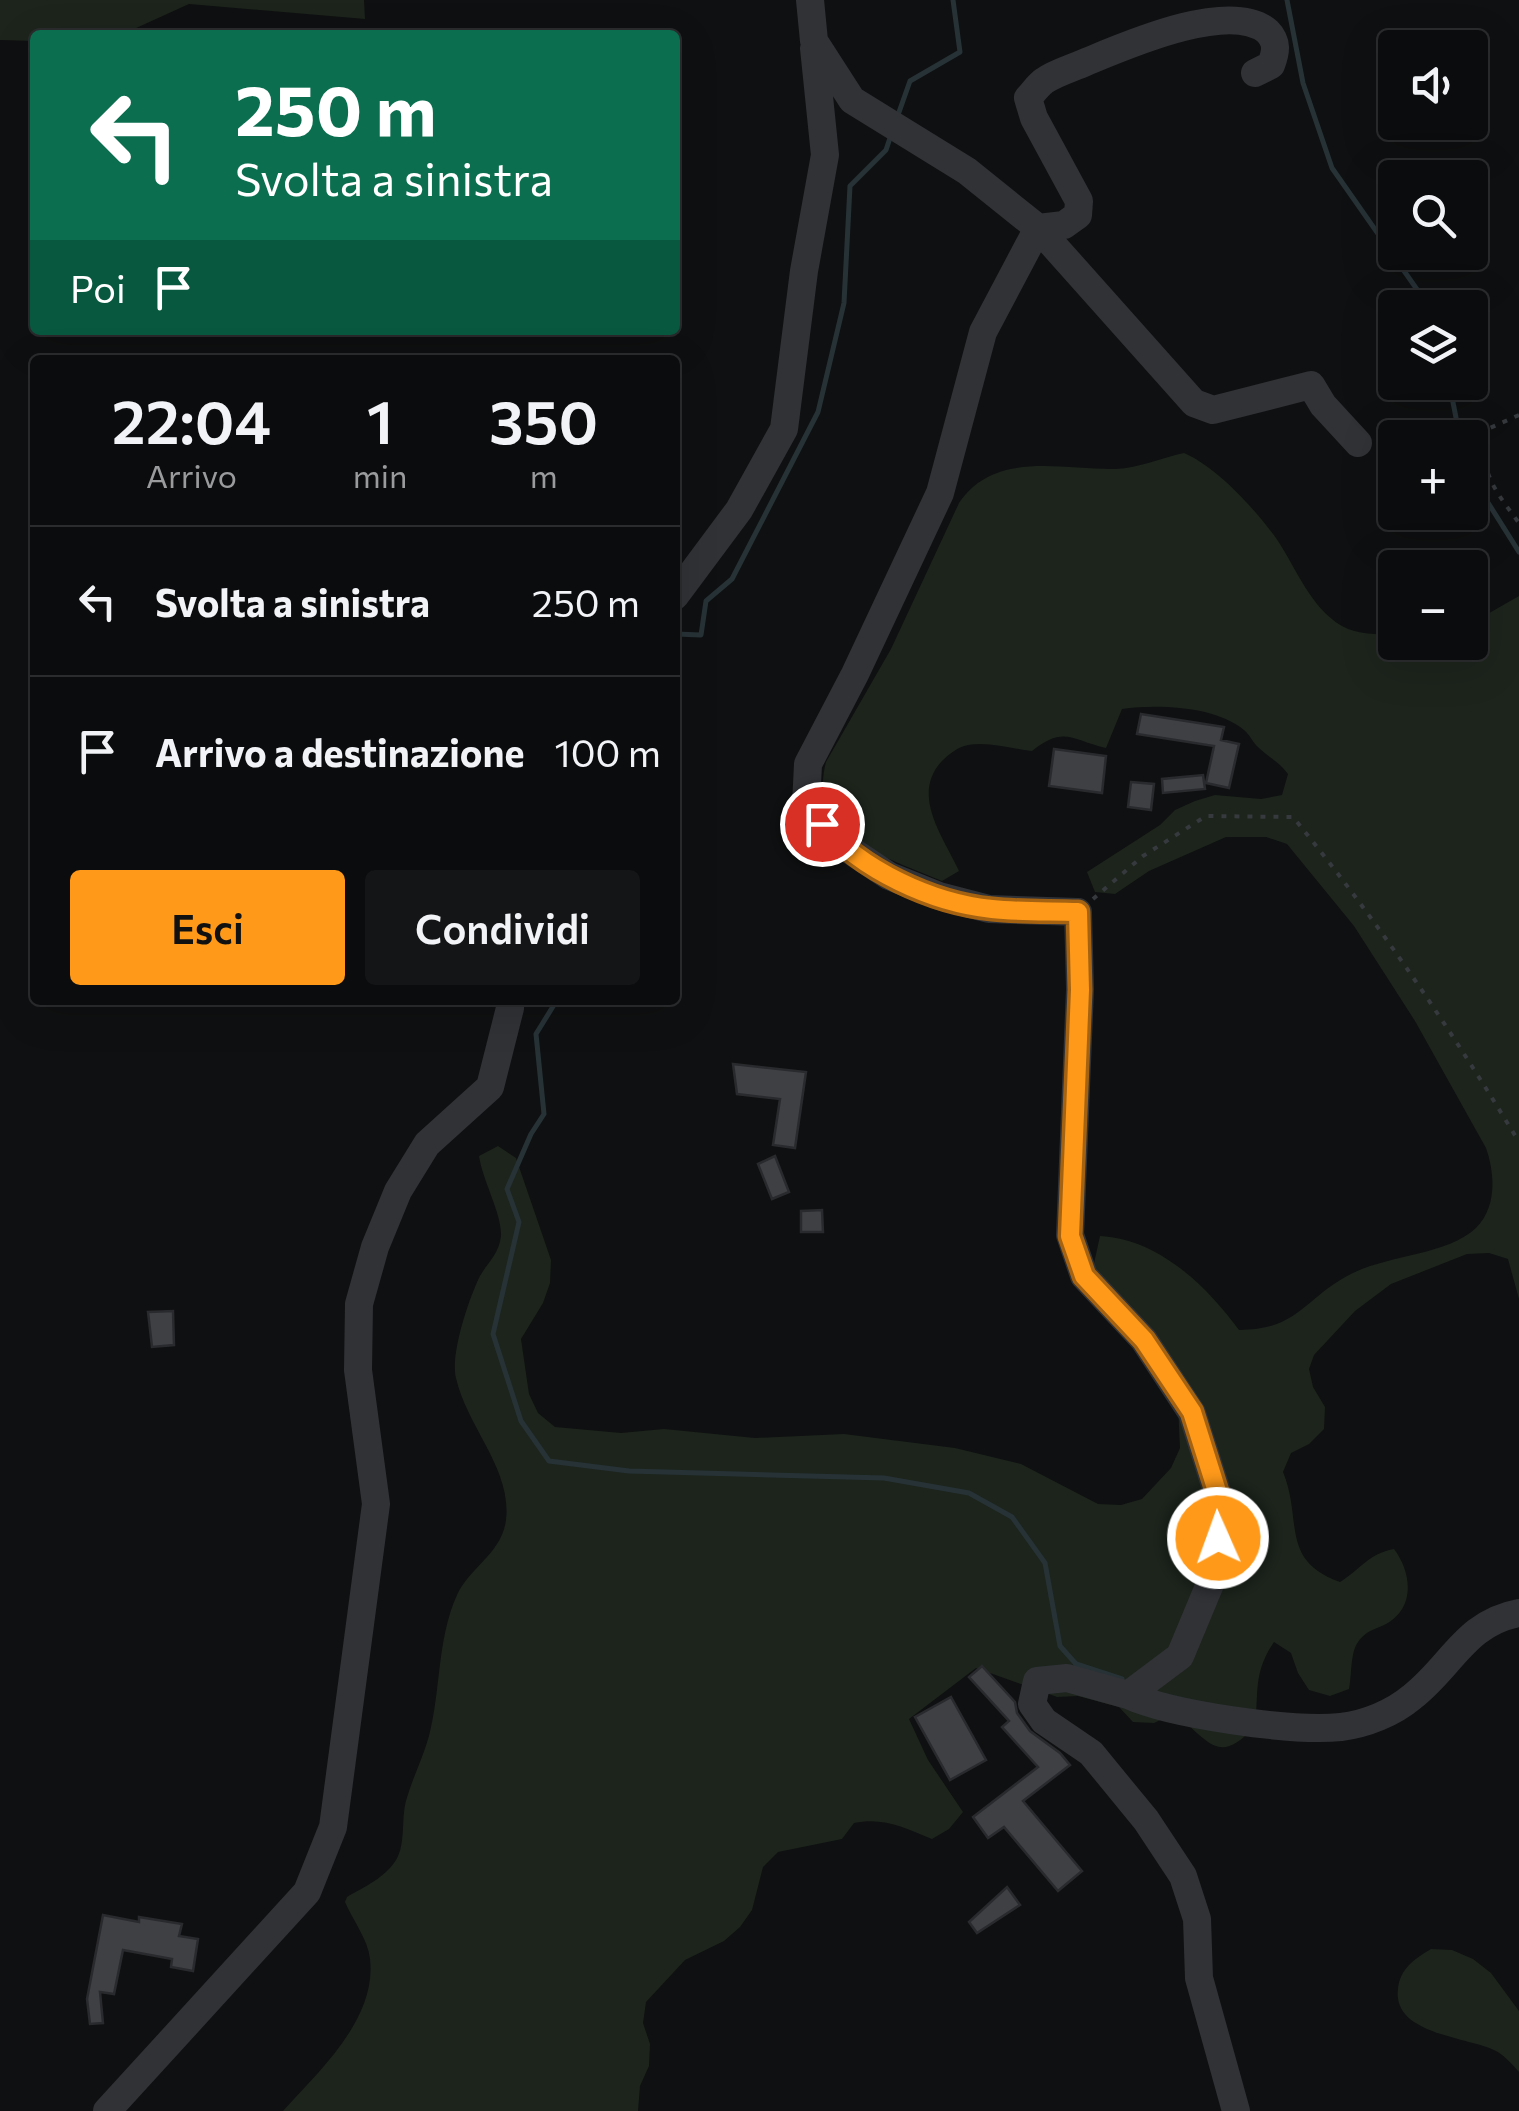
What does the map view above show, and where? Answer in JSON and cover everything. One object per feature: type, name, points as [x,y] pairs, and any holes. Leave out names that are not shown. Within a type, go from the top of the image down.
[{"type":"street","points":[[680,589],[739,510],[784,429],[804,271],[825,154],[810,0]]},
{"type":"street","points":[[1038,228],[1064,225],[1078,215],[1080,201],[1046,142],[1028,98],[1044,80],[1137,40],[1197,20],[1237,18],[1260,24],[1272,36],[1277,49],[1272,66],[1255,73]]},
{"type":"street","points":[[814,41],[852,100],[966,171],[1038,228],[1194,404],[1213,410],[1311,385],[1323,405],[1358,443]]},
{"type":"street","points":[[1038,228],[983,332],[940,493],[808,764],[806,805],[838,842],[889,876],[922,889],[989,909],[1078,912],[1080,990],[1070,1236],[1084,1276],[1144,1340],[1192,1412],[1221,1504],[1216,1572],[1180,1656],[1128,1695]]},
{"type":"street","points":[[107,2111],[307,1892],[333,1827],[376,1504],[358,1370],[359,1304],[375,1247],[408,1175],[427,1144],[490,1087],[510,1005]]},
{"type":"street","points":[[1236,2111],[1198,1978],[1196,1919],[1184,1876],[1146,1820],[1090,1753],[1044,1721],[1032,1704],[1037,1681],[1068,1678],[1152,1706],[1281,1726],[1341,1727],[1376,1719],[1411,1698],[1465,1639],[1494,1618],[1519,1613]]},
{"type":"path","points":[[1519,415],[1490,428],[1485,441],[1484,468],[1519,524]]},
{"type":"path","points":[[1078,912],[1143,856],[1206,816],[1293,817],[1357,895],[1458,1042],[1519,1142]]},
{"type":"shaded area","points":[[0,0],[364,0],[365,19],[189,4],[132,30],[30,30],[30,41],[0,40]]},
{"type":"shaded area","points":[[1184,453],[1210,468],[1248,504],[1278,541],[1313,599],[1331,618],[1348,629],[1378,634],[1378,660],[1488,660],[1488,614],[1519,596],[1519,1299],[1508,1259],[1489,1253],[1467,1254],[1391,1284],[1355,1311],[1314,1355],[1309,1369],[1313,1387],[1325,1407],[1324,1429],[1309,1444],[1291,1453],[1283,1472],[1296,1537],[1308,1562],[1340,1582],[1371,1558],[1394,1549],[1407,1579],[1402,1610],[1361,1638],[1355,1647],[1349,1689],[1330,1696],[1309,1690],[1291,1653],[1274,1642],[1260,1673],[1255,1726],[1231,1746],[1212,1744],[1173,1714],[1154,1723],[1133,1722],[1119,1707],[1078,1696],[1057,1697],[976,1668],[909,1719],[928,1760],[963,1812],[949,1829],[932,1839],[875,1821],[854,1823],[842,1839],[778,1852],[763,1867],[752,1910],[740,1927],[724,1941],[685,1960],[646,2002],[643,2023],[650,2044],[649,2066],[640,2086],[638,2111],[283,2111],[343,2042],[364,2002],[370,1981],[369,1952],[345,1902],[387,1872],[399,1854],[406,1801],[433,1719],[451,1612],[463,1585],[498,1542],[506,1520],[502,1483],[469,1414],[455,1368],[458,1341],[471,1298],[501,1236],[479,1156],[498,1146],[516,1158],[551,1260],[550,1283],[543,1303],[521,1339],[529,1394],[538,1413],[555,1427],[621,1433],[664,1429],[755,1438],[844,1434],[955,1448],[1021,1464],[1098,1504],[1121,1505],[1142,1499],[1171,1468],[1180,1448],[1178,1406],[1093,1268],[1100,1236],[1142,1246],[1179,1267],[1212,1297],[1239,1330],[1276,1324],[1353,1273],[1450,1244],[1483,1220],[1492,1190],[1486,1148],[1415,1021],[1354,926],[1287,844],[1266,837],[1226,837],[1149,871],[1115,894],[1095,892],[1087,872],[1160,825],[1175,810],[1215,795],[1261,799],[1282,795],[1288,774],[1232,722],[1202,711],[1136,707],[1122,709],[1106,748],[1061,737],[1052,738],[1032,751],[984,744],[957,749],[942,761],[929,788],[933,816],[959,871],[942,881],[857,841],[828,809],[823,787],[826,762],[891,649],[959,503],[974,486],[991,475],[1030,466],[1095,469],[1142,465]]},
{"type":"shaded area","points":[[1431,1949],[1452,1950],[1473,1959],[1491,1973],[1519,2011],[1519,2072],[1496,2051],[1435,2032],[1407,2016],[1399,2004],[1399,1982],[1409,1965]]},
{"type":"building","points":[[1141,714],[1224,727],[1221,740],[1239,744],[1229,788],[1206,783],[1214,746],[1137,734]]},
{"type":"building","points":[[1054,749],[1106,756],[1102,793],[1049,786]]},
{"type":"building","points":[[1203,775],[1205,789],[1163,793],[1162,779]]},
{"type":"building","points":[[1131,782],[1154,784],[1151,810],[1128,807]]},
{"type":"building","points":[[733,1064],[806,1072],[795,1148],[773,1145],[780,1099],[737,1094]]},
{"type":"building","points":[[775,1156],[789,1192],[772,1199],[758,1164]]},
{"type":"building","points":[[822,1210],[823,1232],[801,1232],[801,1211]]},
{"type":"building","points":[[173,1311],[174,1345],[152,1347],[148,1312]]},
{"type":"building","points":[[982,1666],[1015,1702],[1017,1713],[1030,1731],[1070,1765],[1023,1801],[1082,1871],[1058,1891],[1004,1827],[988,1838],[973,1817],[1038,1767],[1002,1727],[1009,1721],[969,1677]]},
{"type":"building","points":[[951,1697],[986,1760],[950,1780],[915,1717]]},
{"type":"building","points":[[1007,1887],[1020,1905],[977,1933],[969,1922]]},
{"type":"building","points":[[103,1915],[182,1924],[179,1936],[198,1939],[193,1971],[171,1967],[172,1959],[123,1950],[114,1994],[100,1992],[103,2023],[90,2024],[87,1999]]},
{"type":"waterway","points":[[898,115],[910,81],[960,52],[953,0]]},
{"type":"waterway","points":[[1287,0],[1303,83],[1332,168],[1417,290]]},
{"type":"waterway","points":[[680,634],[701,635],[706,601],[732,579],[818,412],[844,303],[850,186],[886,150],[891,135]]},
{"type":"waterway","points":[[1453,400],[1456,420]]},
{"type":"waterway","points":[[1488,503],[1519,552]]},
{"type":"waterway","points":[[554,1005],[536,1034],[544,1114],[507,1189],[519,1222],[493,1334],[521,1421],[549,1461],[629,1471],[884,1478],[969,1493],[1012,1517],[1045,1563],[1060,1646],[1076,1664],[1122,1679]]},
{"type":"route","points":[[822,824],[838,842],[889,876],[939,896],[989,909],[1078,912],[1080,990],[1070,1236],[1084,1276],[1144,1340],[1192,1412],[1221,1504],[1218,1538]]}]
